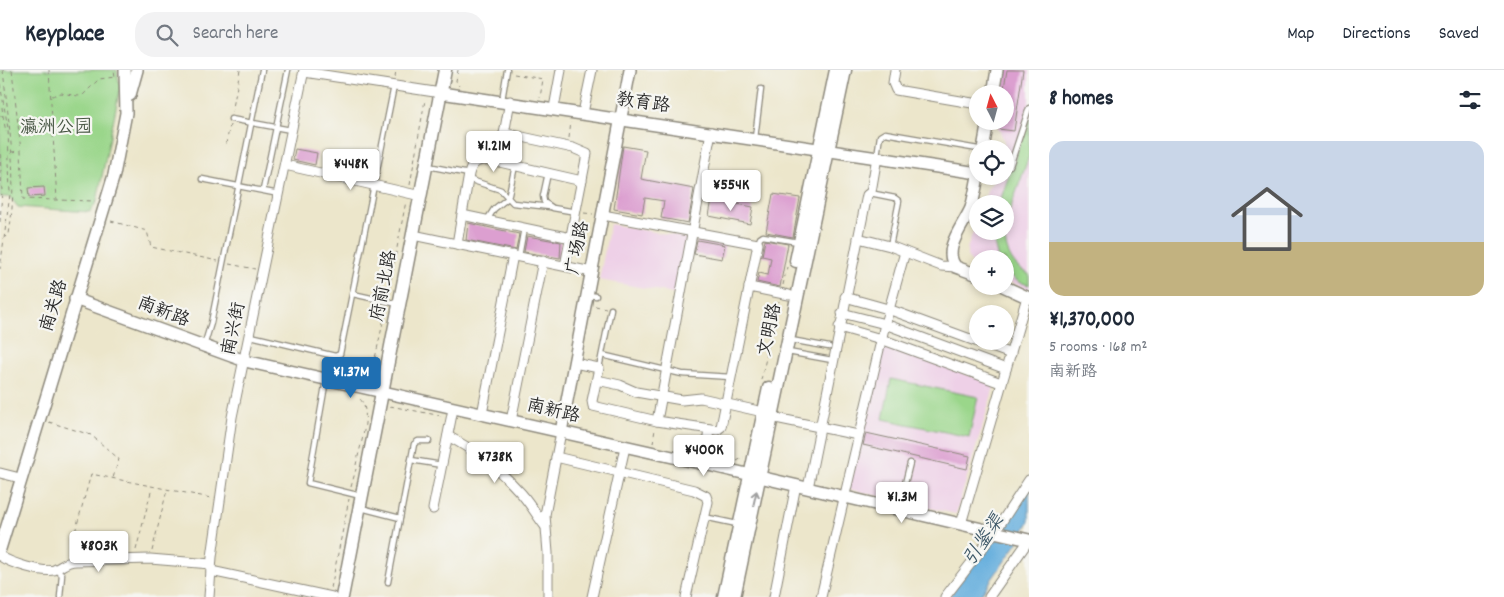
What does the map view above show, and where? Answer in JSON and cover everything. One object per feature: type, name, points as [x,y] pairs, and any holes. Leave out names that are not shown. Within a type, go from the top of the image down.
[{"type":"main road","name":"府前北路","points":[[334,597],[382,393],[393,303],[413,235],[445,70]]},
{"type":"main road","name":"文明路","points":[[767,415],[786,346],[824,149],[836,70]]},
{"type":"main road","name":"文明路","points":[[734,597],[800,242],[845,70]]},
{"type":"main road","name":"文明路","points":[[724,597],[739,525],[755,476]]},
{"type":"street","name":"南关路","points":[[0,549],[105,201],[122,136],[127,101],[126,70]]},
{"type":"street","points":[[127,101],[137,70]]},
{"type":"street","points":[[554,108],[561,70]]},
{"type":"street","points":[[578,112],[592,70]]},
{"type":"street","name":"广场路","points":[[561,432],[574,364],[590,299],[592,272],[599,249],[603,215],[630,70]]},
{"type":"street","points":[[895,70],[893,83],[896,90],[969,102]]},
{"type":"street","points":[[994,85],[997,70]]},
{"type":"street","name":"教育路","points":[[304,71],[441,93],[755,138],[969,173]]},
{"type":"street","name":"南兴街","points":[[209,597],[211,567],[232,417],[280,194],[304,71]]},
{"type":"street","points":[[499,162],[504,133],[506,101]]},
{"type":"street","points":[[657,421],[711,132]]},
{"type":"street","points":[[504,133],[568,146],[583,150],[587,154],[566,266]]},
{"type":"street","points":[[774,597],[819,425],[867,194],[870,193],[877,157]]},
{"type":"street","points":[[457,244],[471,166],[478,160],[499,162],[582,181]]},
{"type":"street","points":[[285,165],[421,196]]},
{"type":"street","name":"教育路","points":[[956,267],[951,261],[952,246],[971,206],[976,185]]},
{"type":"street","points":[[462,215],[571,238]]},
{"type":"street","points":[[574,364],[599,368],[592,400],[594,406],[657,421],[718,430],[721,427],[758,244],[603,215]]},
{"type":"street","points":[[413,235],[592,272]]},
{"type":"street","points":[[858,238],[890,246],[942,266],[956,267],[969,272]]},
{"type":"street","points":[[822,597],[888,309],[905,252]]},
{"type":"street","points":[[482,414],[516,256]]},
{"type":"street","points":[[511,421],[543,262]]},
{"type":"street","points":[[749,287],[789,295]]},
{"type":"street","points":[[960,524],[1028,297],[1014,291]]},
{"type":"street","points":[[845,297],[888,309],[1011,354]]},
{"type":"street","name":"南新路","points":[[75,299],[245,361],[844,496],[1027,540]]},
{"type":"street","points":[[842,313],[885,324],[1006,369]]},
{"type":"street","points":[[839,327],[881,339],[1001,383]]},
{"type":"street","points":[[597,380],[662,396],[687,400],[701,398],[726,402],[767,415],[858,435]]},
{"type":"street","points":[[433,510],[454,408]]},
{"type":"street","points":[[704,464],[709,429]]},
{"type":"street","points":[[548,597],[546,505],[561,432]]},
{"type":"street","points":[[448,436],[477,454],[521,492],[545,526]]},
{"type":"street","points":[[592,597],[625,447]]},
{"type":"street","points":[[556,457],[704,494],[708,502],[686,597]]},
{"type":"street","points":[[0,473],[20,478]]},
{"type":"street","points":[[945,597],[998,532],[1029,480]]},
{"type":"street","points":[[990,597],[1027,540]]},
{"type":"street","points":[[0,556],[22,565],[47,571],[56,569],[67,562],[150,559],[211,567],[334,597]]},
{"type":"lane","points":[[204,347],[211,323],[262,70]]},
{"type":"lane","points":[[263,190],[288,70]]},
{"type":"lane","points":[[506,71],[506,101]]},
{"type":"lane","points":[[250,336],[338,356],[342,350],[394,85]]},
{"type":"lane","points":[[755,138],[761,90]]},
{"type":"lane","points":[[1014,154],[1029,108]]},
{"type":"lane","points":[[231,119],[292,130]]},
{"type":"lane","points":[[877,157],[880,136],[885,133],[969,147]]},
{"type":"lane","points":[[427,165],[469,176],[502,190],[514,203],[576,212]]},
{"type":"lane","points":[[487,220],[494,209],[508,198],[515,166]]},
{"type":"lane","points":[[548,173],[544,202],[550,207]]},
{"type":"lane","points":[[202,179],[280,194]]},
{"type":"lane","points":[[870,193],[895,198],[899,201],[890,246]]},
{"type":"lane","points":[[516,256],[524,228]]},
{"type":"lane","points":[[758,244],[763,236],[800,242]]},
{"type":"lane","points":[[353,294],[393,303]]},
{"type":"lane","points":[[599,368],[611,309]]},
{"type":"lane","points":[[786,346],[829,347]]},
{"type":"lane","points":[[786,346],[832,360]]},
{"type":"lane","points":[[602,355],[687,374],[731,377]]},
{"type":"lane","points":[[326,380],[308,483],[357,499],[400,518]]},
{"type":"lane","points":[[388,582],[414,444],[418,441],[429,442]]},
{"type":"lane","points":[[411,460],[442,465]]},
{"type":"lane","points":[[899,509],[910,463]]},
{"type":"lane","points":[[704,517],[739,525]]},
{"type":"lane","points":[[56,569],[62,575],[60,597]]},
{"type":"path","points":[[3,70],[11,152],[13,207],[9,234],[4,237]]},
{"type":"path","points":[[12,70],[21,151],[23,199],[105,201]]},
{"type":"path","points":[[50,70],[56,200]]},
{"type":"path","points":[[51,96],[62,93],[74,97],[83,95],[99,79],[115,77],[114,70]]},
{"type":"path","points":[[226,144],[240,70]]},
{"type":"path","points":[[506,71],[543,79],[539,106]]},
{"type":"path","points":[[0,84],[6,132]]},
{"type":"path","points":[[360,378],[372,372],[393,303],[408,193],[425,99]]},
{"type":"path","points":[[0,269],[10,197],[6,110],[2,105]]},
{"type":"path","points":[[568,146],[578,112]]},
{"type":"path","points":[[11,152],[21,151]]},
{"type":"path","points":[[0,154],[2,191],[0,222]]},
{"type":"path","points":[[576,212],[603,215]]},
{"type":"path","points":[[100,218],[147,231],[151,247],[264,270]]},
{"type":"path","points":[[571,238],[599,249]]},
{"type":"path","points":[[590,299],[611,309]]},
{"type":"path","points":[[334,597],[357,499],[366,411],[363,402],[356,396]]},
{"type":"path","points":[[39,419],[94,437],[119,459],[113,478]]},
{"type":"path","points":[[652,453],[657,421]]},
{"type":"path","points":[[67,562],[91,474],[220,500]]},
{"type":"path","points":[[134,560],[153,487]]},
{"type":"path","points":[[150,559],[167,490]]},
{"type":"shaded area","points":[[1004,70],[1029,70],[1029,290],[1014,284],[1014,250],[969,250],[969,259],[967,256],[970,240],[1014,240],[1014,195],[986,195],[990,185],[1014,185],[1014,140],[1004,140],[999,130],[1014,130],[1014,85],[1002,85]]},
{"type":"shaded area","points":[[610,224],[688,238],[678,294],[599,280]]},
{"type":"shaded area","points":[[883,346],[995,384],[956,514],[848,489]]},
{"type":"green space","name":"瀛洲公园","points":[[0,70],[117,70],[120,88],[97,201],[90,212],[18,207],[10,197],[0,197]]},
{"type":"green space","points":[[1029,118],[1029,156],[1014,198],[1014,195],[1002,195],[1006,185],[1014,185],[1014,161]]},
{"type":"green space","points":[[993,240],[1005,240],[1008,250],[996,250]]},
{"type":"green space","points":[[1014,263],[1029,274],[1029,285],[1014,278]]},
{"type":"green space","points":[[891,379],[978,397],[969,437],[883,419]]},
{"type":"water","points":[[1029,487],[1029,521],[1017,544],[979,597],[949,597]]},
{"type":"building","points":[[1007,70],[1023,70],[1014,131],[1006,130],[1014,130],[1014,85],[1004,85]]},
{"type":"building","points":[[623,146],[646,150],[641,179],[694,189],[688,223],[661,218],[664,201],[645,198],[642,214],[614,209]]},
{"type":"building","points":[[295,149],[317,153],[315,165],[293,160]]},
{"type":"building","points":[[44,187],[45,196],[29,197],[28,188]]},
{"type":"building","points":[[773,194],[800,198],[793,237],[766,232]]},
{"type":"building","points":[[712,199],[753,207],[750,224],[709,216]]},
{"type":"building","points":[[468,223],[519,234],[516,250],[466,240]]},
{"type":"building","points":[[527,236],[561,242],[560,258],[524,252]]},
{"type":"building","points":[[697,240],[725,245],[722,259],[694,254]]},
{"type":"building","points":[[765,240],[788,244],[780,287],[757,282],[759,273],[768,275],[771,258],[762,256]]},
{"type":"building","points":[[866,433],[970,456],[967,469],[863,445]]},
{"type":"water label","name":"引鉴渠","points":[[985,541]]}]
